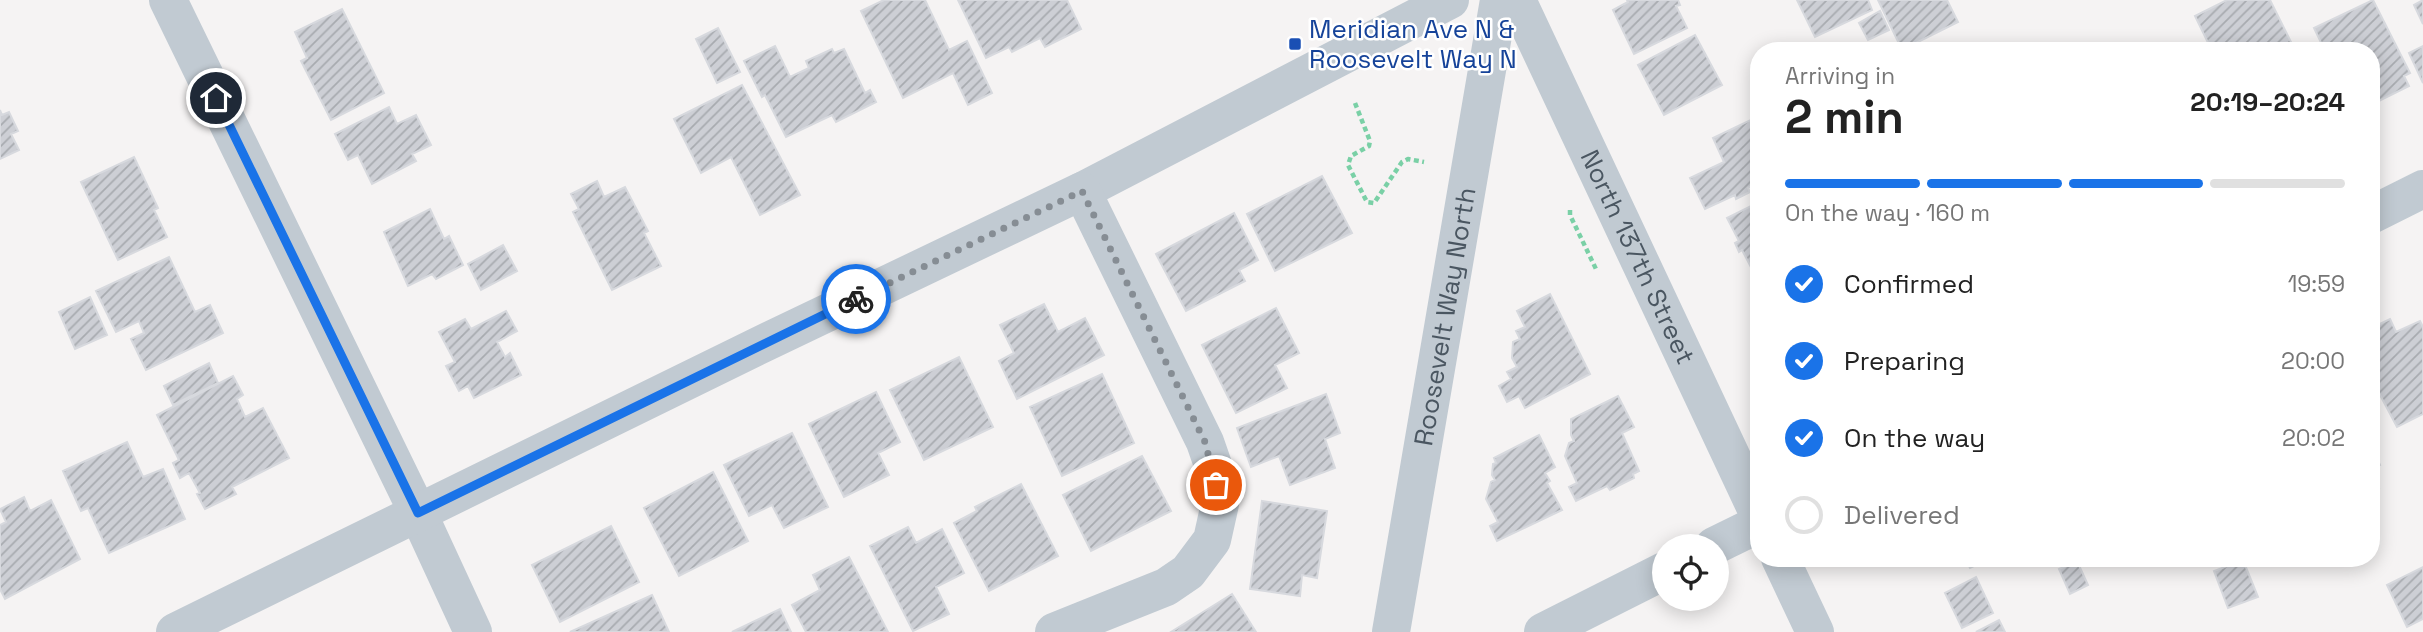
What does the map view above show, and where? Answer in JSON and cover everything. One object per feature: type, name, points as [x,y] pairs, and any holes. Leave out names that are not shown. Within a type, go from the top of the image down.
[{"type":"street","points":[[169,0],[473,632]]},
{"type":"street","points":[[175,632],[756,347],[1082,191],[1450,0]]},
{"type":"street","name":"Roosevelt Way North","points":[[1391,632],[1499,0]]},
{"type":"street","name":"North 137th Street","points":[[1517,0],[1750,495]]},
{"type":"street","points":[[2380,210],[2423,188]]},
{"type":"street","points":[[1054,632],[1166,587],[1188,572],[1212,540],[1220,504],[1213,465],[1205,442],[1082,191]]},
{"type":"street","points":[[1729,538],[1750,528]]},
{"type":"street","points":[[1784,567],[1815,632]]},
{"type":"street","points":[[1543,632],[1652,577]]},
{"type":"path","points":[[1355,103],[1370,146],[1351,156],[1348,165],[1367,202],[1374,203],[1402,162],[1408,159],[1424,162]]},
{"type":"building","points":[[884,0],[925,0],[949,50],[967,41],[992,93],[968,105],[953,73],[903,98],[861,11]]},
{"type":"building","points":[[958,0],[1067,0],[1081,29],[1045,47],[1040,38],[1012,52],[1009,47],[986,58]]},
{"type":"building","points":[[1627,0],[1678,0],[1680,5],[1676,6],[1687,28],[1634,54],[1613,10],[1628,2]]},
{"type":"building","points":[[1797,0],[1868,0],[1872,10],[1815,37]]},
{"type":"building","points":[[1878,0],[1947,0],[1958,22],[1918,42],[1898,42]]},
{"type":"building","points":[[2227,0],[2270,0],[2291,42],[2208,42],[2195,16]]},
{"type":"building","points":[[2373,0],[2410,73],[2404,76],[2409,86],[2380,100],[2380,42],[2321,42],[2314,28]]},
{"type":"building","points":[[2423,0],[2423,24],[2414,5]]},
{"type":"building","points":[[342,9],[384,93],[331,120],[301,61],[307,58],[295,32]]},
{"type":"building","points":[[1880,11],[1889,30],[1868,40],[1859,23]]},
{"type":"building","points":[[718,28],[740,72],[717,83],[696,39]]},
{"type":"building","points":[[1695,35],[1722,85],[1664,115],[1638,65]]},
{"type":"building","points":[[775,46],[790,77],[809,68],[806,61],[832,49],[834,53],[844,49],[865,93],[870,90],[876,102],[836,122],[832,115],[786,137],[744,61]]},
{"type":"building","points":[[2423,46],[2423,83],[2409,53]]},
{"type":"building","points":[[742,85],[800,195],[760,215],[731,157],[701,173],[674,119]]},
{"type":"building","points":[[389,107],[397,124],[416,115],[431,145],[412,154],[416,161],[372,184],[358,155],[348,160],[335,134]]},
{"type":"building","points":[[0,110],[2,115],[9,112],[18,131],[11,134],[19,150],[0,159]]},
{"type":"building","points":[[1750,120],[1750,192],[1736,199],[1735,195],[1705,209],[1690,178],[1724,162],[1713,138]]},
{"type":"building","points":[[134,157],[158,208],[154,210],[167,237],[118,260],[81,182]]},
{"type":"building","points":[[1322,176],[1352,233],[1275,271],[1247,214]]},
{"type":"building","points":[[597,181],[604,197],[625,187],[648,231],[644,233],[661,266],[612,290],[573,212],[579,209],[571,194]]},
{"type":"building","points":[[1750,206],[1750,265],[1742,250],[1739,252],[1735,243],[1739,241],[1727,218]]},
{"type":"building","points":[[430,209],[444,239],[449,236],[463,265],[436,279],[432,274],[408,286],[384,232]]},
{"type":"building","points":[[1234,213],[1258,260],[1239,270],[1245,281],[1186,311],[1156,254]]},
{"type":"building","points":[[503,245],[517,271],[481,290],[468,264]]},
{"type":"building","points":[[169,257],[195,312],[210,305],[223,333],[146,370],[131,339],[144,333],[139,321],[116,332],[96,291]]},
{"type":"building","points":[[1550,294],[1590,374],[1525,408],[1519,396],[1507,402],[1499,386],[1511,379],[1507,372],[1517,367],[1512,358],[1513,342],[1520,339],[1516,331],[1525,327],[1517,311]]},
{"type":"building","points":[[90,297],[107,335],[75,349],[59,312]]},
{"type":"building","points":[[1044,304],[1058,332],[1085,318],[1104,355],[1017,399],[999,361],[1014,353],[1000,325]]},
{"type":"building","points":[[1276,308],[1299,353],[1275,365],[1287,388],[1236,413],[1202,345]]},
{"type":"building","points":[[506,311],[517,331],[497,342],[505,357],[510,353],[521,375],[474,398],[468,386],[459,391],[446,366],[455,362],[439,332],[465,319],[471,329]]},
{"type":"building","points":[[2390,319],[2396,332],[2420,321],[2423,327],[2423,414],[2397,427],[2380,395],[2380,324]]},
{"type":"building","points":[[959,357],[993,427],[924,460],[890,390]]},
{"type":"building","points":[[209,363],[218,383],[173,405],[164,386]]},
{"type":"building","points":[[1102,374],[1134,443],[1062,476],[1030,407]]},
{"type":"building","points":[[233,376],[243,395],[237,399],[245,417],[263,408],[289,458],[232,487],[236,494],[205,509],[189,473],[180,478],[173,463],[179,460],[157,415]]},
{"type":"building","points":[[876,392],[900,442],[878,453],[889,475],[844,497],[809,424]]},
{"type":"building","points":[[1326,394],[1340,433],[1325,439],[1335,468],[1290,485],[1279,456],[1251,467],[1237,428]]},
{"type":"building","points":[[1618,396],[1634,427],[1622,433],[1639,471],[1633,474],[1634,478],[1610,490],[1607,486],[1576,501],[1569,487],[1577,483],[1565,456],[1569,443],[1574,441],[1571,435],[1571,419]]},
{"type":"building","points":[[792,433],[828,507],[784,528],[772,505],[749,516],[724,465]]},
{"type":"building","points":[[1539,435],[1555,467],[1545,473],[1550,481],[1547,483],[1562,510],[1497,541],[1490,526],[1498,522],[1486,499],[1491,482],[1495,480],[1492,475],[1493,464],[1496,463],[1494,458]]},
{"type":"building","points":[[127,442],[143,477],[163,469],[185,519],[109,553],[88,508],[81,511],[63,471]]},
{"type":"building","points":[[1142,456],[1171,511],[1091,551],[1063,495]]},
{"type":"building","points":[[713,472],[748,541],[679,576],[644,508]]},
{"type":"building","points":[[1021,484],[1058,556],[989,591],[954,523],[977,511],[975,507]]},
{"type":"building","points":[[24,497],[30,511],[51,500],[80,559],[5,599],[0,589],[0,525],[6,522],[0,509]]},
{"type":"building","points":[[1262,501],[1327,511],[1317,578],[1302,575],[1300,596],[1250,589]]},
{"type":"building","points":[[611,526],[639,582],[560,622],[532,565]]},
{"type":"building","points":[[908,527],[916,543],[942,529],[964,573],[936,587],[949,614],[913,631],[870,546]]},
{"type":"building","points":[[849,557],[888,632],[806,632],[792,605],[820,590],[813,575]]},
{"type":"building","points":[[2080,567],[2088,585],[2070,594],[2059,569]]},
{"type":"building","points":[[2225,567],[2246,567],[2258,597],[2228,608],[2214,571]]},
{"type":"building","points":[[2423,567],[2423,619],[2407,627],[2387,585]]},
{"type":"building","points":[[1976,577],[1993,613],[1962,628],[1945,593]]},
{"type":"building","points":[[1232,594],[1256,632],[1171,632]]},
{"type":"building","points":[[652,595],[669,632],[570,632]]},
{"type":"building","points":[[780,609],[791,632],[732,632]]},
{"type":"building","points":[[1999,620],[2005,632],[1976,632]]},
{"type":"way so far","points":[[856,299],[1082,191],[1205,442],[1216,485]]},
{"type":"place","name":"Meridian Ave N & Roosevelt Way N","points":[[1295,44]]},
{"type":"route","points":[[216,98],[418,513],[856,299]]}]
